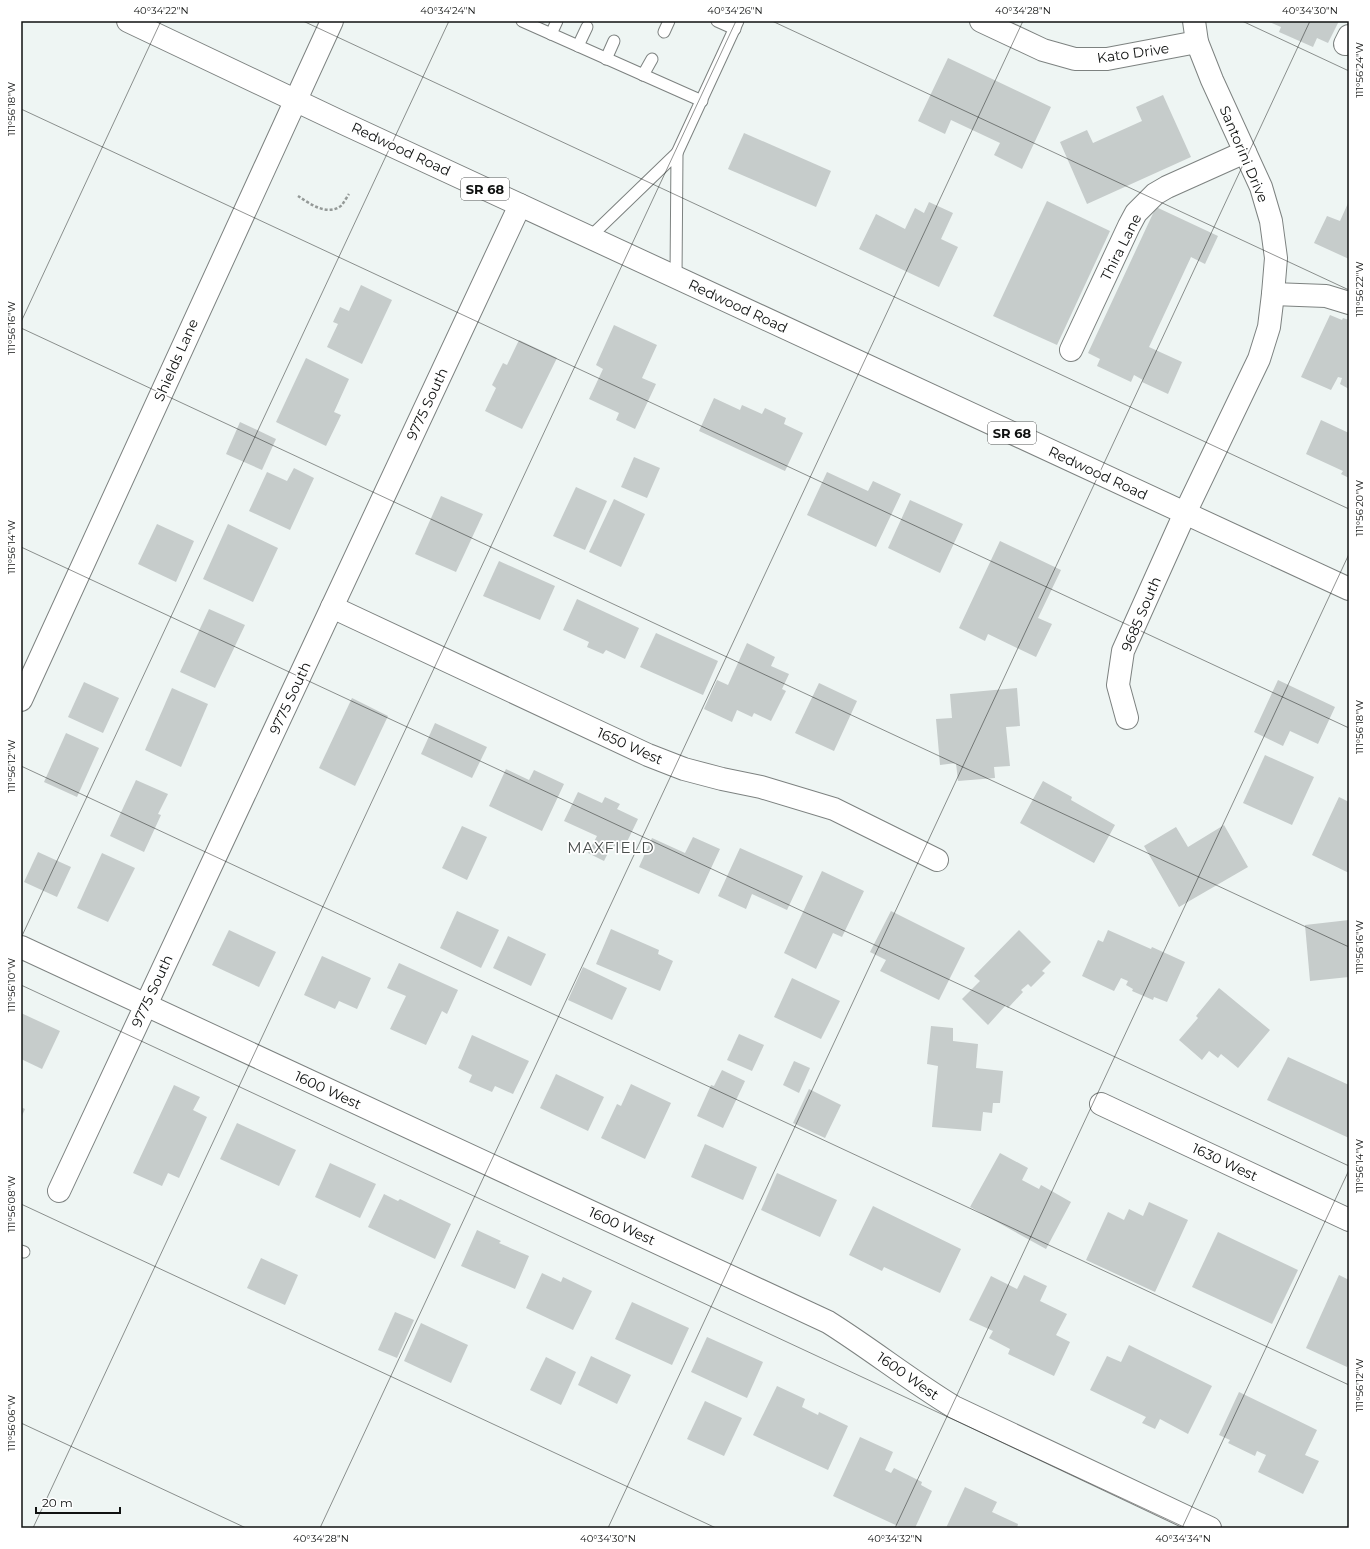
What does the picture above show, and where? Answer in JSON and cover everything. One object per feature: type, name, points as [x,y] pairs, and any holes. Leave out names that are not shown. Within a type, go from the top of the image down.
[{"type":"street","name":"Redwood Road","points":[[128,21],[520,205],[1349,589]]},
{"type":"street","name":"Shields Lane","points":[[21,700],[332,21]]},
{"type":"street","name":"Kato Drive","points":[[981,21],[1043,50],[1075,59],[1107,59],[1197,42]]},
{"type":"street","name":"Santorini Drive","points":[[1185,513],[1259,359],[1269,327],[1276,258],[1271,221],[1261,186],[1212,80],[1197,42],[1194,21]]},
{"type":"street","name":"Thira Lane","points":[[1071,350],[1129,226],[1145,203],[1155,194],[1167,187],[1245,152]]},
{"type":"street","name":"9775 South","points":[[59,1191],[520,205]]},
{"type":"street","points":[[1273,294],[1326,296],[1349,303]]},
{"type":"street","name":"9685 South","points":[[1127,718],[1118,685],[1123,651],[1185,513]]},
{"type":"street","name":"1650 West","points":[[332,607],[648,755],[684,769],[762,787],[834,809],[937,860]]},
{"type":"street","name":"1600 West","points":[[21,947],[828,1322],[855,1339],[932,1394],[954,1407],[1210,1528]]},
{"type":"street","name":"1630 West","points":[[1101,1104],[1349,1220]]},
{"type":"lane","points":[[522,21],[702,102]]},
{"type":"lane","points":[[551,34],[557,21]]},
{"type":"lane","points":[[664,32],[669,21]]},
{"type":"lane","points":[[590,237],[677,153],[737,25],[717,21]]},
{"type":"lane","points":[[578,46],[587,27]]},
{"type":"lane","points":[[606,58],[614,40]]},
{"type":"lane","points":[[643,75],[652,59]]},
{"type":"lane","points":[[676,277],[677,153]]},
{"type":"path","points":[[298,196],[319,208],[329,210],[341,205],[349,194]]},
{"type":"building","points":[[1267,21],[1339,21],[1328,43],[1317,38],[1313,47],[1279,32],[1281,27]]},
{"type":"building","points":[[948,58],[1051,107],[1022,169],[994,155],[1000,143],[951,120],[945,134],[918,121]]},
{"type":"building","points":[[1163,95],[1191,157],[1087,204],[1060,142],[1087,130],[1093,143],[1142,121],[1136,107]]},
{"type":"building","points":[[744,133],[831,171],[816,207],[728,169]]},
{"type":"building","points":[[1047,201],[1110,231],[1057,345],[993,316]]},
{"type":"building","points":[[1349,201],[1349,259],[1314,243],[1327,216],[1340,221]]},
{"type":"building","points":[[929,202],[953,213],[941,239],[958,247],[939,287],[859,249],[876,214],[905,229],[915,208],[924,213]]},
{"type":"building","points":[[1156,207],[1218,236],[1205,264],[1191,257],[1149,347],[1182,362],[1168,394],[1142,382],[1143,380],[1134,375],[1131,382],[1097,366],[1100,359],[1088,353]]},
{"type":"building","points":[[361,285],[392,300],[362,364],[327,347],[338,324],[333,322],[340,307],[349,311]]},
{"type":"building","points":[[1330,315],[1342,320],[1343,318],[1349,320],[1349,389],[1340,384],[1342,378],[1338,377],[1331,390],[1301,377]]},
{"type":"building","points":[[614,325],[657,345],[642,378],[656,384],[635,429],[616,420],[619,413],[589,399],[603,369],[596,365]]},
{"type":"building","points":[[519,340],[557,358],[522,429],[485,411],[496,388],[492,385],[503,363],[507,365]]},
{"type":"building","points":[[306,358],[349,379],[334,412],[341,415],[326,446],[276,422]]},
{"type":"building","points":[[714,398],[740,410],[742,405],[762,414],[765,408],[786,418],[784,424],[803,433],[785,471],[699,431]]},
{"type":"building","points":[[1321,420],[1349,433],[1349,478],[1341,474],[1343,471],[1306,454]]},
{"type":"building","points":[[240,422],[276,439],[262,470],[226,454]]},
{"type":"building","points":[[634,457],[660,468],[647,498],[621,487]]},
{"type":"building","points":[[294,468],[314,478],[290,530],[249,511],[267,472],[287,481]]},
{"type":"building","points":[[827,472],[868,491],[873,481],[901,494],[876,547],[807,515]]},
{"type":"building","points":[[576,487],[607,501],[585,550],[553,536]]},
{"type":"building","points":[[441,496],[483,514],[456,572],[415,554]]},
{"type":"building","points":[[614,499],[645,514],[621,567],[589,552]]},
{"type":"building","points":[[910,500],[963,524],[940,573],[888,548]]},
{"type":"building","points":[[157,524],[194,541],[176,582],[138,564]]},
{"type":"building","points":[[228,524],[278,548],[253,602],[203,579]]},
{"type":"building","points":[[1000,541],[1061,570],[1038,618],[1052,624],[1036,657],[988,634],[985,641],[959,628]]},
{"type":"building","points":[[499,561],[555,586],[540,620],[483,596]]},
{"type":"building","points":[[577,599],[639,628],[625,659],[606,650],[603,654],[587,647],[589,642],[563,630]]},
{"type":"building","points":[[209,609],[245,625],[215,688],[180,672]]},
{"type":"building","points":[[656,633],[718,661],[703,695],[640,667]]},
{"type":"building","points":[[747,643],[775,657],[771,666],[789,674],[782,689],[786,691],[771,721],[754,713],[752,717],[737,710],[732,722],[704,709],[717,680],[728,685]]},
{"type":"building","points":[[1278,680],[1335,707],[1318,744],[1290,731],[1283,746],[1254,732]]},
{"type":"building","points":[[84,682],[119,698],[103,733],[68,717]]},
{"type":"building","points":[[819,683],[857,701],[834,751],[795,733]]},
{"type":"building","points":[[172,688],[208,704],[181,767],[145,750]]},
{"type":"building","points":[[1017,688],[1020,726],[1006,727],[1010,766],[994,767],[995,778],[958,781],[956,763],[940,765],[936,719],[952,718],[950,694]]},
{"type":"building","points":[[352,698],[388,716],[355,786],[319,768]]},
{"type":"building","points":[[435,723],[487,747],[472,778],[421,754]]},
{"type":"building","points":[[66,733],[99,748],[77,797],[44,782]]},
{"type":"building","points":[[1265,755],[1314,777],[1292,825],[1243,803]]},
{"type":"building","points":[[506,769],[529,780],[534,770],[564,784],[542,831],[489,806]]},
{"type":"building","points":[[136,780],[168,794],[158,814],[161,815],[144,852],[110,836]]},
{"type":"building","points":[[1043,781],[1072,797],[1071,800],[1115,825],[1094,863],[1020,823]]},
{"type":"building","points":[[578,792],[602,803],[605,797],[620,804],[617,809],[638,819],[623,850],[612,845],[604,861],[588,853],[597,836],[564,821]]},
{"type":"building","points":[[1339,797],[1349,802],[1349,873],[1312,855]]},
{"type":"building","points":[[1224,825],[1248,867],[1179,907],[1144,846],[1176,827],[1188,847]]},
{"type":"building","points":[[462,826],[487,837],[467,880],[442,868]]},
{"type":"building","points":[[693,837],[720,849],[699,894],[639,867],[652,838],[685,853]]},
{"type":"building","points":[[740,848],[803,876],[787,910],[752,894],[746,909],[718,896]]},
{"type":"building","points":[[38,852],[71,867],[57,897],[24,882]]},
{"type":"building","points":[[102,853],[135,868],[108,922],[77,908]]},
{"type":"building","points":[[822,871],[864,891],[842,937],[833,933],[816,969],[784,953]]},
{"type":"building","points":[[457,911],[499,930],[481,968],[440,948]]},
{"type":"building","points":[[891,911],[965,948],[939,1000],[880,971],[886,960],[870,952]]},
{"type":"building","points":[[1349,920],[1349,977],[1310,981],[1305,925]]},
{"type":"building","points":[[611,929],[659,950],[658,954],[673,961],[660,991],[596,964]]},
{"type":"building","points":[[229,930],[276,952],[259,987],[212,965]]},
{"type":"building","points":[[1019,930],[1051,962],[1042,971],[1045,973],[1031,987],[1028,984],[1021,990],[1023,992],[1008,1008],[1006,1005],[988,1025],[962,999],[980,981],[974,976]]},
{"type":"building","points":[[1108,930],[1185,962],[1167,1002],[1154,997],[1153,1000],[1132,991],[1133,989],[1126,985],[1128,981],[1121,978],[1114,991],[1082,976],[1098,940],[1103,942]]},
{"type":"building","points":[[508,936],[546,954],[531,986],[493,968]]},
{"type":"building","points":[[322,956],[371,978],[357,1009],[339,1001],[335,1009],[304,995]]},
{"type":"building","points":[[399,963],[458,990],[447,1014],[442,1011],[426,1045],[390,1029],[406,996],[387,988]]},
{"type":"building","points":[[583,967],[627,988],[612,1020],[568,1000]]},
{"type":"building","points":[[792,978],[840,1001],[821,1039],[774,1017]]},
{"type":"building","points":[[1219,988],[1270,1030],[1238,1068],[1221,1054],[1218,1058],[1209,1051],[1202,1060],[1179,1040],[1198,1018],[1196,1016]]},
{"type":"building","points":[[21,1013],[60,1031],[42,1069],[21,1059]]},
{"type":"building","points":[[931,1026],[953,1028],[953,1041],[978,1044],[976,1068],[1003,1071],[1000,1103],[993,1103],[992,1113],[983,1112],[981,1131],[932,1127],[938,1066],[927,1064]]},
{"type":"building","points":[[739,1034],[764,1045],[752,1071],[727,1060]]},
{"type":"building","points":[[472,1035],[529,1061],[513,1094],[495,1086],[492,1092],[469,1082],[472,1075],[458,1068]]},
{"type":"building","points":[[1288,1057],[1349,1085],[1349,1138],[1267,1100]]},
{"type":"building","points":[[794,1061],[810,1068],[799,1093],[783,1085]]},
{"type":"building","points":[[722,1070],[745,1081],[723,1128],[697,1116],[711,1085],[714,1086]]},
{"type":"building","points":[[556,1074],[604,1097],[588,1131],[540,1108]]},
{"type":"building","points":[[631,1084],[671,1103],[645,1159],[601,1138],[617,1104],[621,1106]]},
{"type":"building","points":[[174,1085],[200,1097],[193,1110],[207,1117],[179,1178],[168,1173],[162,1186],[133,1173]]},
{"type":"building","points":[[809,1089],[841,1105],[825,1138],[793,1123]]},
{"type":"building","points":[[21,1107],[25,1109],[21,1118]]},
{"type":"building","points":[[237,1123],[296,1150],[279,1186],[220,1159]]},
{"type":"building","points":[[705,1144],[757,1167],[743,1200],[691,1177]]},
{"type":"building","points":[[1000,1153],[1028,1168],[1022,1180],[1039,1189],[1041,1185],[1071,1202],[1046,1249],[970,1207]]},
{"type":"building","points":[[330,1163],[376,1184],[360,1218],[315,1197]]},
{"type":"building","points":[[777,1173],[837,1200],[820,1237],[761,1210]]},
{"type":"building","points":[[384,1194],[398,1201],[400,1199],[451,1224],[435,1259],[368,1227]]},
{"type":"building","points":[[1149,1202],[1188,1220],[1155,1292],[1086,1260],[1108,1212],[1124,1220],[1129,1209],[1143,1216]]},
{"type":"building","points":[[873,1206],[961,1249],[940,1293],[884,1267],[882,1271],[849,1255]]},
{"type":"building","points":[[477,1230],[501,1241],[499,1243],[529,1256],[515,1289],[461,1266]]},
{"type":"building","points":[[1218,1232],[1298,1270],[1272,1324],[1192,1287]]},
{"type":"building","points":[[261,1258],[298,1275],[285,1305],[247,1288]]},
{"type":"building","points":[[542,1273],[561,1282],[563,1277],[592,1291],[573,1330],[526,1308]]},
{"type":"building","points":[[1024,1275],[1047,1286],[1040,1301],[1067,1314],[1056,1335],[1070,1342],[1054,1376],[1008,1354],[1010,1349],[989,1338],[993,1331],[969,1320],[991,1276],[1017,1289]]},
{"type":"building","points":[[1339,1275],[1349,1280],[1349,1362],[1347,1367],[1306,1348]]},
{"type":"building","points":[[632,1302],[689,1328],[672,1365],[615,1339]]},
{"type":"building","points":[[395,1312],[414,1320],[397,1358],[378,1350]]},
{"type":"building","points":[[421,1323],[468,1345],[451,1383],[404,1361]]},
{"type":"building","points":[[707,1337],[763,1362],[747,1398],[691,1372]]},
{"type":"building","points":[[1129,1345],[1212,1386],[1188,1434],[1160,1419],[1155,1429],[1142,1423],[1146,1417],[1090,1390],[1107,1356],[1121,1362]]},
{"type":"building","points":[[591,1356],[631,1375],[617,1404],[578,1385]]},
{"type":"building","points":[[546,1357],[576,1372],[561,1405],[530,1390]]},
{"type":"building","points":[[777,1386],[805,1399],[802,1407],[818,1415],[819,1412],[848,1426],[828,1470],[753,1435]]},
{"type":"building","points":[[1239,1392],[1317,1430],[1305,1455],[1319,1461],[1303,1494],[1258,1472],[1266,1455],[1257,1451],[1255,1456],[1228,1443],[1230,1440],[1219,1435]]},
{"type":"building","points":[[705,1401],[742,1418],[724,1456],[687,1439]]},
{"type":"building","points":[[860,1437],[893,1452],[885,1470],[891,1473],[894,1468],[922,1482],[921,1485],[932,1491],[915,1528],[902,1528],[833,1496]]},
{"type":"building","points":[[965,1487],[997,1502],[992,1512],[1018,1524],[1017,1528],[946,1528]]},
{"type":"district","name":"MAXFIELD","points":[[611,847]]}]
